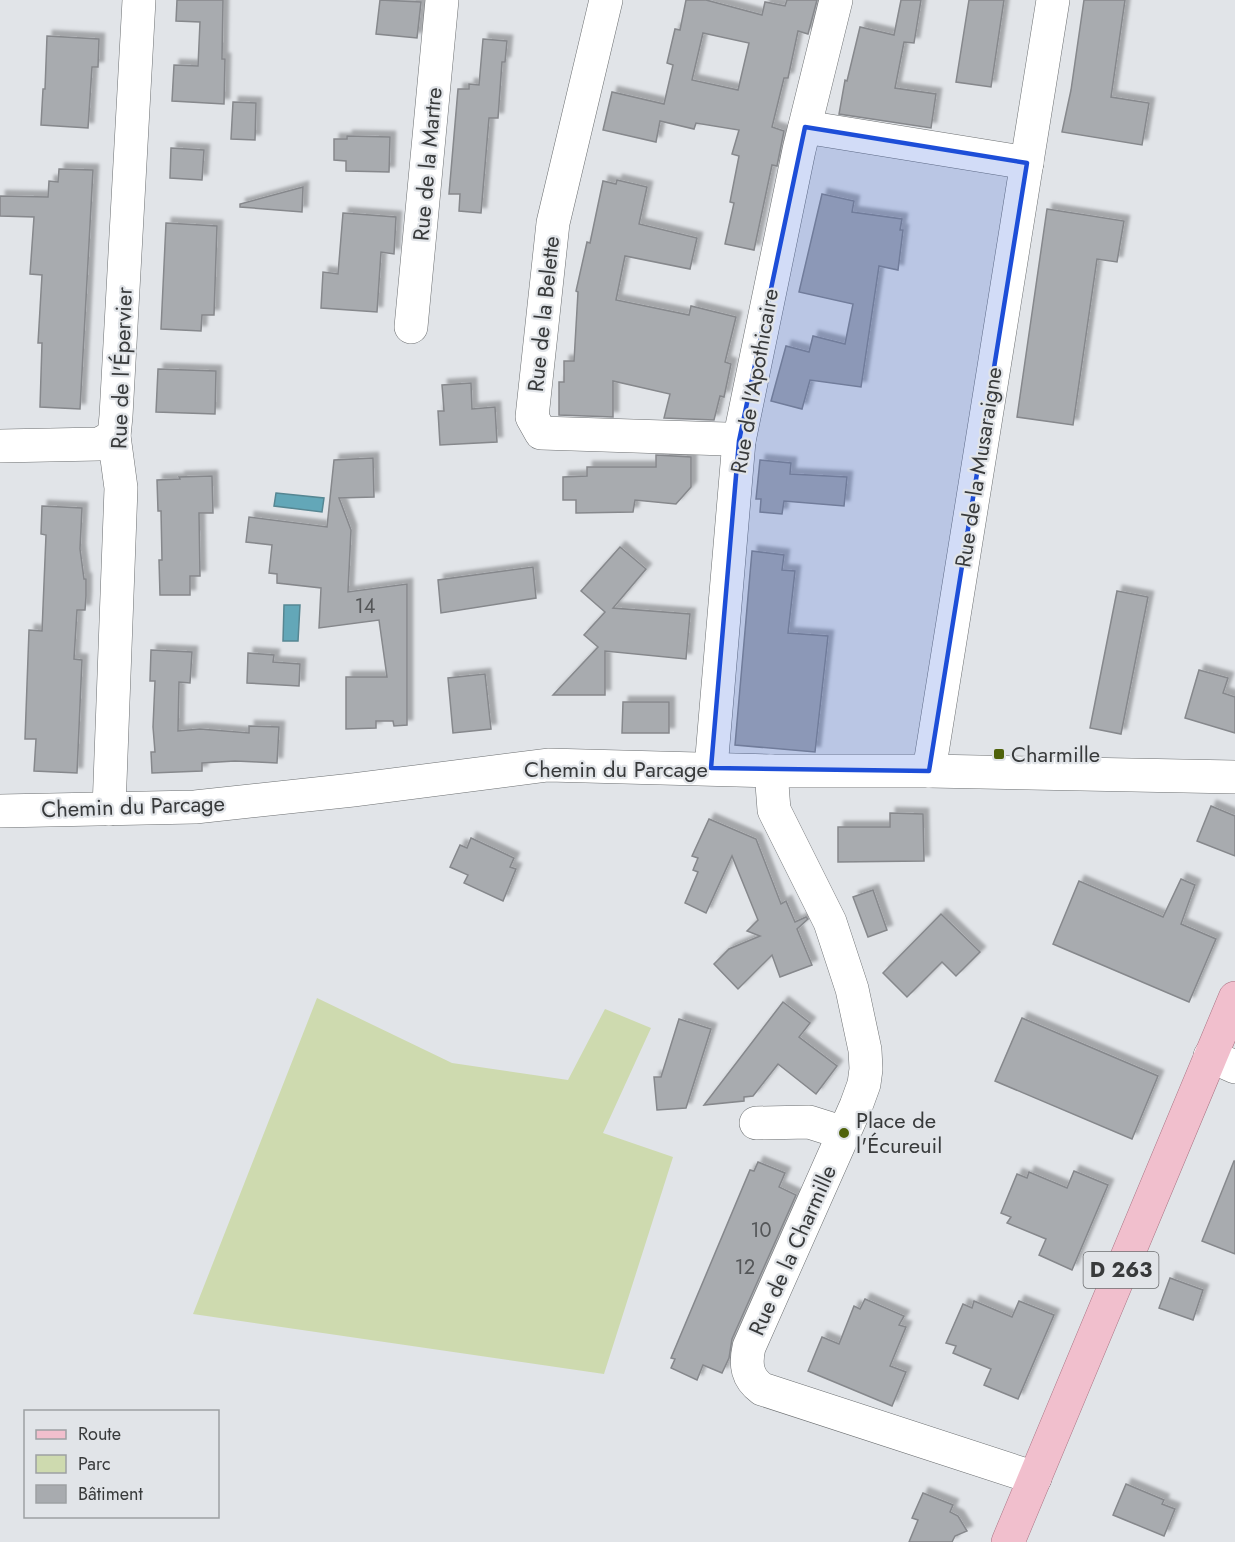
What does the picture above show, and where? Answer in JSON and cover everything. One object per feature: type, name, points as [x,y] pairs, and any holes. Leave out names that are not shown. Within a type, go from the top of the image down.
[{"type":"main road","name":"D 263","points":[[1008,1542],[1222,1061],[1235,998]]},
{"type":"street","name":"Rue de l'Épervier","points":[[109,809],[121,489],[114,436],[117,416],[139,0]]},
{"type":"street","name":"Rue de la Martre","points":[[411,327],[442,0]]},
{"type":"street","name":"Rue de la Belette","points":[[606,0],[553,223],[532,417],[541,433],[739,441]]},
{"type":"street","name":"Rue de l'Apothicaire","points":[[711,768],[739,441],[805,127],[836,0]]},
{"type":"street","name":"Rue de la Musaraigne","points":[[929,771],[1053,0]]},
{"type":"street","points":[[805,127],[1027,163]]},
{"type":"street","points":[[0,446],[99,444],[114,436]]},
{"type":"street","name":"Chemin du Parcage","points":[[0,811],[195,807],[549,765],[771,771],[929,771],[1235,777]]},
{"type":"street","name":"Rue de la Charmille","points":[[771,771],[774,810],[830,922],[852,989],[865,1050],[866,1069],[864,1084],[844,1133],[749,1347],[746,1360],[752,1381],[762,1389],[1035,1478]]},
{"type":"street","points":[[756,1123],[808,1122],[844,1133]]},
{"type":"highlighted area","points":[[805,127],[1027,163],[929,771],[711,768],[739,441]]},
{"type":"green space","points":[[317,998],[452,1063],[568,1080],[605,1009],[651,1028],[603,1133],[673,1157],[604,1374],[193,1314]]},
{"type":"water","points":[[276,493],[324,498],[322,512],[274,506]]},
{"type":"water","points":[[284,605],[300,605],[298,641],[283,641]]},
{"type":"building","points":[[177,0],[223,0],[224,104],[172,101],[174,65],[198,66],[200,22],[176,21]]},
{"type":"building","points":[[380,0],[421,2],[417,38],[376,34]]},
{"type":"building","points":[[686,0],[706,0],[762,15],[765,2],[785,6],[787,0],[817,0],[808,34],[798,31],[788,78],[784,78],[772,127],[784,131],[777,166],[772,165],[754,250],[725,244],[734,203],[730,202],[739,156],[732,154],[739,130],[696,123],[694,129],[660,121],[656,142],[603,130],[612,92],[664,104],[673,65],[667,63],[675,29],[680,30]],"holes":[[[703,33],[749,43],[738,90],[692,80]]]},
{"type":"building","points":[[901,0],[921,0],[914,43],[904,42],[895,88],[936,94],[931,128],[839,114],[845,80],[847,81],[860,27],[894,35]]},
{"type":"building","points":[[969,0],[1004,0],[991,87],[956,82]]},
{"type":"building","points":[[1084,0],[1125,0],[1111,97],[1149,103],[1142,145],[1062,132],[1071,90]]},
{"type":"building","points":[[47,36],[99,39],[98,67],[92,67],[88,128],[41,125]]},
{"type":"building","points":[[483,39],[507,41],[505,62],[502,62],[498,118],[489,118],[481,213],[459,211],[460,194],[449,194],[458,89],[469,89],[469,84],[479,85]]},
{"type":"building","points":[[233,102],[256,103],[255,140],[231,139]]},
{"type":"building","points":[[347,136],[390,137],[389,172],[346,171],[346,161],[334,160],[334,139],[347,139]]},
{"type":"building","points":[[171,148],[204,150],[202,180],[170,178]]},
{"type":"building","points":[[59,169],[93,170],[80,409],[40,407],[42,343],[38,343],[42,275],[30,274],[34,217],[0,216],[0,196],[48,197],[49,181],[58,182]]},
{"type":"building","points":[[617,180],[647,187],[639,224],[697,238],[690,269],[625,256],[616,300],[689,315],[691,306],[736,317],[725,362],[731,364],[724,397],[720,396],[714,420],[664,418],[670,394],[613,381],[613,417],[559,415],[559,382],[564,382],[564,361],[574,361],[578,292],[576,291],[587,242],[590,243],[603,181],[616,184]]},
{"type":"building","points":[[303,187],[302,212],[240,207],[240,204]]},
{"type":"building","points":[[822,194],[854,201],[852,212],[902,219],[900,230],[903,230],[898,270],[879,266],[861,387],[810,380],[802,409],[771,401],[786,346],[809,352],[813,336],[845,344],[853,304],[799,292]]},
{"type":"building","points":[[1047,209],[1124,221],[1117,262],[1097,259],[1073,425],[1017,417]]},
{"type":"building","points":[[343,213],[396,217],[394,254],[381,252],[377,312],[321,308],[323,272],[338,274]]},
{"type":"building","points":[[166,223],[217,226],[214,315],[202,315],[201,331],[161,329]]},
{"type":"building","points":[[158,369],[216,371],[215,414],[156,412]]},
{"type":"building","points":[[471,383],[472,409],[495,407],[497,442],[440,445],[438,411],[444,411],[442,385]]},
{"type":"building","points":[[656,455],[691,457],[691,487],[676,504],[635,500],[633,512],[576,513],[576,500],[563,500],[563,477],[587,476],[587,467],[656,467]]},
{"type":"building","points":[[373,458],[374,497],[339,498],[351,530],[348,592],[407,584],[407,725],[394,726],[393,721],[376,721],[376,728],[346,729],[346,677],[387,677],[379,620],[319,628],[321,588],[277,583],[277,574],[269,573],[272,545],[246,542],[249,517],[327,527],[334,460]]},
{"type":"building","points":[[760,460],[791,463],[790,474],[847,477],[844,506],[784,501],[782,514],[760,512],[761,499],[756,499]]},
{"type":"building","points":[[212,476],[213,513],[199,513],[200,576],[190,576],[190,595],[160,595],[161,511],[158,511],[157,480]]},
{"type":"building","points":[[42,506],[82,508],[80,549],[84,579],[86,579],[86,596],[85,610],[77,610],[74,659],[82,660],[77,773],[34,771],[36,739],[25,739],[29,630],[42,631],[46,535],[41,534]]},
{"type":"building","points":[[620,547],[646,569],[613,608],[690,614],[686,659],[605,651],[605,695],[553,695],[598,647],[584,635],[605,612],[581,591]]},
{"type":"building","points":[[752,551],[784,555],[782,570],[795,571],[788,633],[828,636],[815,752],[735,745]]},
{"type":"building","points":[[533,567],[536,598],[441,613],[438,580]]},
{"type":"building","points":[[1117,591],[1148,597],[1121,734],[1090,728]]},
{"type":"building","points":[[151,650],[192,652],[190,683],[179,682],[178,731],[200,729],[249,733],[249,726],[279,727],[277,763],[235,761],[202,763],[202,771],[152,773],[151,752],[155,752],[153,727],[155,681],[150,681]]},
{"type":"building","points":[[248,653],[274,655],[273,662],[300,664],[299,686],[247,683]]},
{"type":"building","points":[[1199,670],[1228,678],[1223,693],[1235,697],[1235,733],[1185,718]]},
{"type":"building","points":[[485,674],[491,729],[453,733],[448,678]]},
{"type":"building","points":[[623,702],[669,702],[669,733],[622,733]]},
{"type":"building","points":[[1211,806],[1235,816],[1235,856],[1197,841]]},
{"type":"building","points":[[890,813],[923,814],[924,861],[838,862],[838,827],[890,827]]},
{"type":"building","points":[[709,819],[756,839],[781,904],[786,901],[795,922],[806,917],[808,919],[797,929],[812,965],[780,977],[772,955],[738,989],[714,964],[729,949],[760,936],[747,931],[758,920],[732,856],[706,913],[685,903],[698,872],[693,870],[698,858],[692,856]]},
{"type":"building","points":[[471,838],[514,858],[510,867],[516,869],[503,901],[464,883],[468,875],[450,867],[460,845],[467,848]]},
{"type":"building","points":[[1181,879],[1195,885],[1181,924],[1216,939],[1189,1002],[1053,944],[1079,881],[1163,917]]},
{"type":"building","points":[[873,890],[887,930],[868,937],[853,897]]},
{"type":"building","points":[[941,914],[980,952],[956,976],[942,962],[907,997],[883,973]]},
{"type":"building","points":[[783,1002],[810,1023],[799,1037],[837,1066],[816,1094],[778,1064],[753,1096],[744,1097],[744,1101],[704,1105]]},
{"type":"building","points":[[1022,1018],[1158,1076],[1132,1139],[995,1081]]},
{"type":"building","points":[[679,1019],[711,1029],[686,1108],[657,1110],[654,1077],[661,1077]]},
{"type":"building","points":[[1235,1161],[1235,1254],[1202,1241]]},
{"type":"building","points":[[758,1162],[785,1173],[779,1187],[796,1195],[732,1339],[729,1358],[722,1373],[703,1365],[697,1380],[671,1368],[675,1359],[671,1358],[750,1170],[754,1171]]},
{"type":"building","points":[[1074,1171],[1108,1185],[1072,1270],[1039,1255],[1046,1239],[1007,1223],[1011,1217],[1001,1213],[1017,1174],[1027,1178],[1029,1172],[1067,1188]]},
{"type":"building","points":[[1170,1278],[1203,1290],[1193,1320],[1159,1308]]},
{"type":"building","points":[[865,1299],[904,1316],[899,1325],[906,1327],[890,1366],[906,1372],[892,1406],[808,1371],[822,1337],[839,1344],[854,1306],[860,1309]]},
{"type":"building","points":[[974,1301],[1012,1317],[1019,1301],[1054,1315],[1018,1399],[984,1385],[991,1369],[953,1353],[956,1346],[946,1343],[963,1304],[972,1308]]},
{"type":"building","points":[[1126,1484],[1164,1500],[1162,1504],[1175,1509],[1164,1536],[1113,1515]]},
{"type":"building","points":[[923,1493],[953,1505],[950,1512],[958,1516],[967,1531],[955,1536],[952,1542],[909,1542],[918,1520],[912,1518]]},
{"type":"place","name":"Charmille","points":[[999,754]]},
{"type":"place","name":"Place de l'Écureuil","points":[[844,1133]]}]
